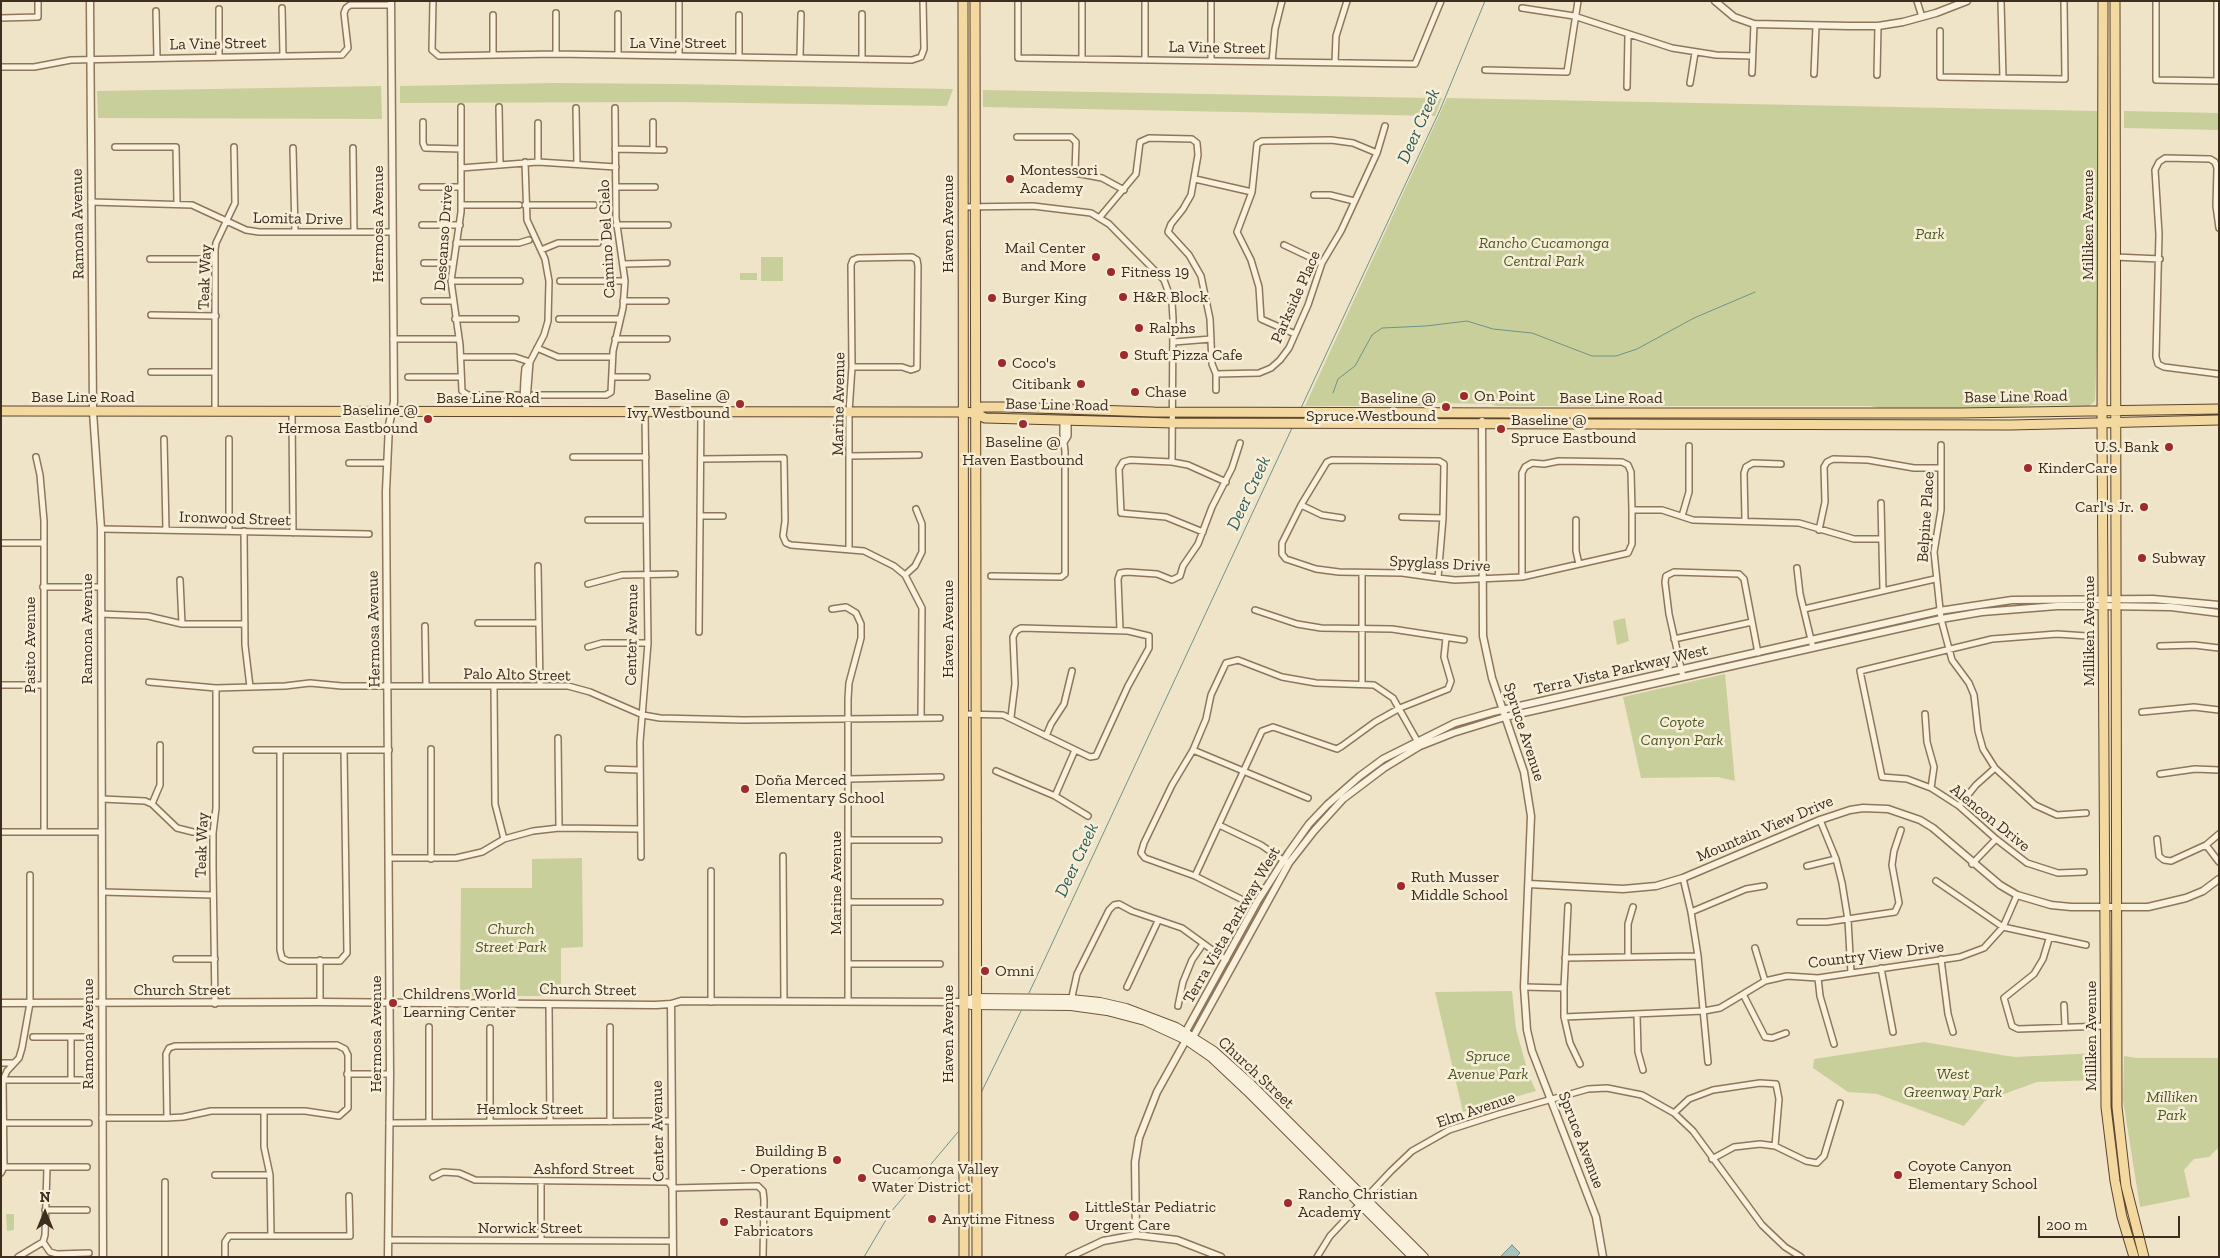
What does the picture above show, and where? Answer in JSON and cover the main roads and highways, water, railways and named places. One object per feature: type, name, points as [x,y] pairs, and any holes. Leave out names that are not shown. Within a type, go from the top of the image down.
[{"type":"main road","name":"Haven Avenue","points":[[963,1],[964,1257]]},
{"type":"main road","name":"Haven Avenue","points":[[974,1],[977,1257]]},
{"type":"main road","name":"Milliken Avenue","points":[[2103,1],[2102,423],[2106,1107],[2122,1217],[2134,1257]]},
{"type":"main road","name":"Milliken Avenue","points":[[2115,1],[2117,1107],[2126,1186],[2144,1257]]},
{"type":"main road","name":"Base Line Road","points":[[976,413],[982,407],[1174,412],[1482,413],[1959,413],[2115,409],[2219,409]]},
{"type":"main road","name":"Base Line Road","points":[[1,411],[392,413],[526,410],[645,413],[962,412],[976,413],[985,418],[1173,423],[2102,423],[2219,420]]},
{"type":"main road","name":"Church Street","points":[[963,1002],[1071,1002],[1126,1008],[1188,1037],[1214,1052],[1252,1084],[1413,1257]]},
{"type":"main road","name":"Church Street","points":[[1363,1202],[1424,1257]]},
{"type":"water","points":[[1512,1245],[1520,1253],[1516,1257],[1500,1257]]},
{"type":"waterway","name":"Deer Creek","points":[[1301,408],[1440,110],[1485,1]]},
{"type":"waterway","points":[[1333,393],[1338,379],[1355,366],[1372,335],[1382,328],[1426,326],[1467,321],[1493,329],[1532,333],[1592,356],[1616,356],[1637,349],[1694,318],[1755,292]]},
{"type":"waterway","name":"Deer Creek","points":[[1029,993],[1292,428]]},
{"type":"waterway","name":"Deer Creek","points":[[981,1093],[1021,1011]]},
{"type":"waterway","name":"Deer Creek","points":[[864,1257],[890,1213],[958,1132]]},
{"type":"place","name":"Montessori Academy","points":[[1010,179]]},
{"type":"place","name":"Mail Center and More","points":[[1096,257]]},
{"type":"place","name":"Fitness 19","points":[[1111,272]]},
{"type":"place","name":"H&R Block","points":[[1123,297]]},
{"type":"place","name":"Burger King","points":[[992,298]]},
{"type":"place","name":"Ralphs","points":[[1139,328]]},
{"type":"place","name":"Stuft Pizza Cafe","points":[[1124,355]]},
{"type":"place","name":"Coco's","points":[[1002,363]]},
{"type":"place","name":"Citibank","points":[[1081,384]]},
{"type":"place","name":"Chase","points":[[1135,392]]},
{"type":"place","name":"On Point","points":[[1464,396]]},
{"type":"place","name":"Baseline @ Ivy Westbound","points":[[740,404]]},
{"type":"place","name":"Baseline @ Spruce Westbound","points":[[1446,407]]},
{"type":"place","name":"Baseline @ Hermosa Eastbound","points":[[428,419]]},
{"type":"place","name":"Baseline @ Haven Eastbound","points":[[1023,424]]},
{"type":"place","name":"Baseline @ Spruce Eastbound","points":[[1501,429]]},
{"type":"place","name":"U.S. Bank","points":[[2169,447]]},
{"type":"place","name":"KinderCare","points":[[2028,468]]},
{"type":"place","name":"Carl's Jr.","points":[[2144,507]]},
{"type":"place","name":"Subway","points":[[2142,558]]},
{"type":"place","name":"Doña Merced Elementary School","points":[[745,789]]},
{"type":"place","name":"Ruth Musser Middle School","points":[[1401,886]]},
{"type":"place","name":"Omni","points":[[985,971]]},
{"type":"place","name":"Childrens World Learning Center","points":[[393,1003]]},
{"type":"place","name":"Building B - Operations","points":[[837,1160]]},
{"type":"place","name":"Coyote Canyon Elementary School","points":[[1898,1175]]},
{"type":"place","name":"Cucamonga Valley Water District","points":[[862,1178]]},
{"type":"place","name":"Rancho Christian Academy","points":[[1288,1203]]},
{"type":"place","name":"LittleStar Pediatric Urgent Care","points":[[1074,1216]]},
{"type":"place","name":"Anytime Fitness","points":[[932,1219]]},
{"type":"place","name":"Restaurant Equipment Fabricators","points":[[724,1222]]},
{"type":"park label","name":"Park","points":[[1930,234]]},
{"type":"park label","name":"Rancho Cucamonga Central Park","points":[[1544,252]]},
{"type":"park label","name":"Coyote Canyon Park","points":[[1682,731]]},
{"type":"park label","name":"Church Street Park","points":[[511,938]]},
{"type":"park label","name":"Spruce Avenue Park","points":[[1488,1065]]},
{"type":"park label","name":"West Greenway Park","points":[[1953,1083]]},
{"type":"park label","name":"Milliken Park","points":[[2172,1106]]}]
